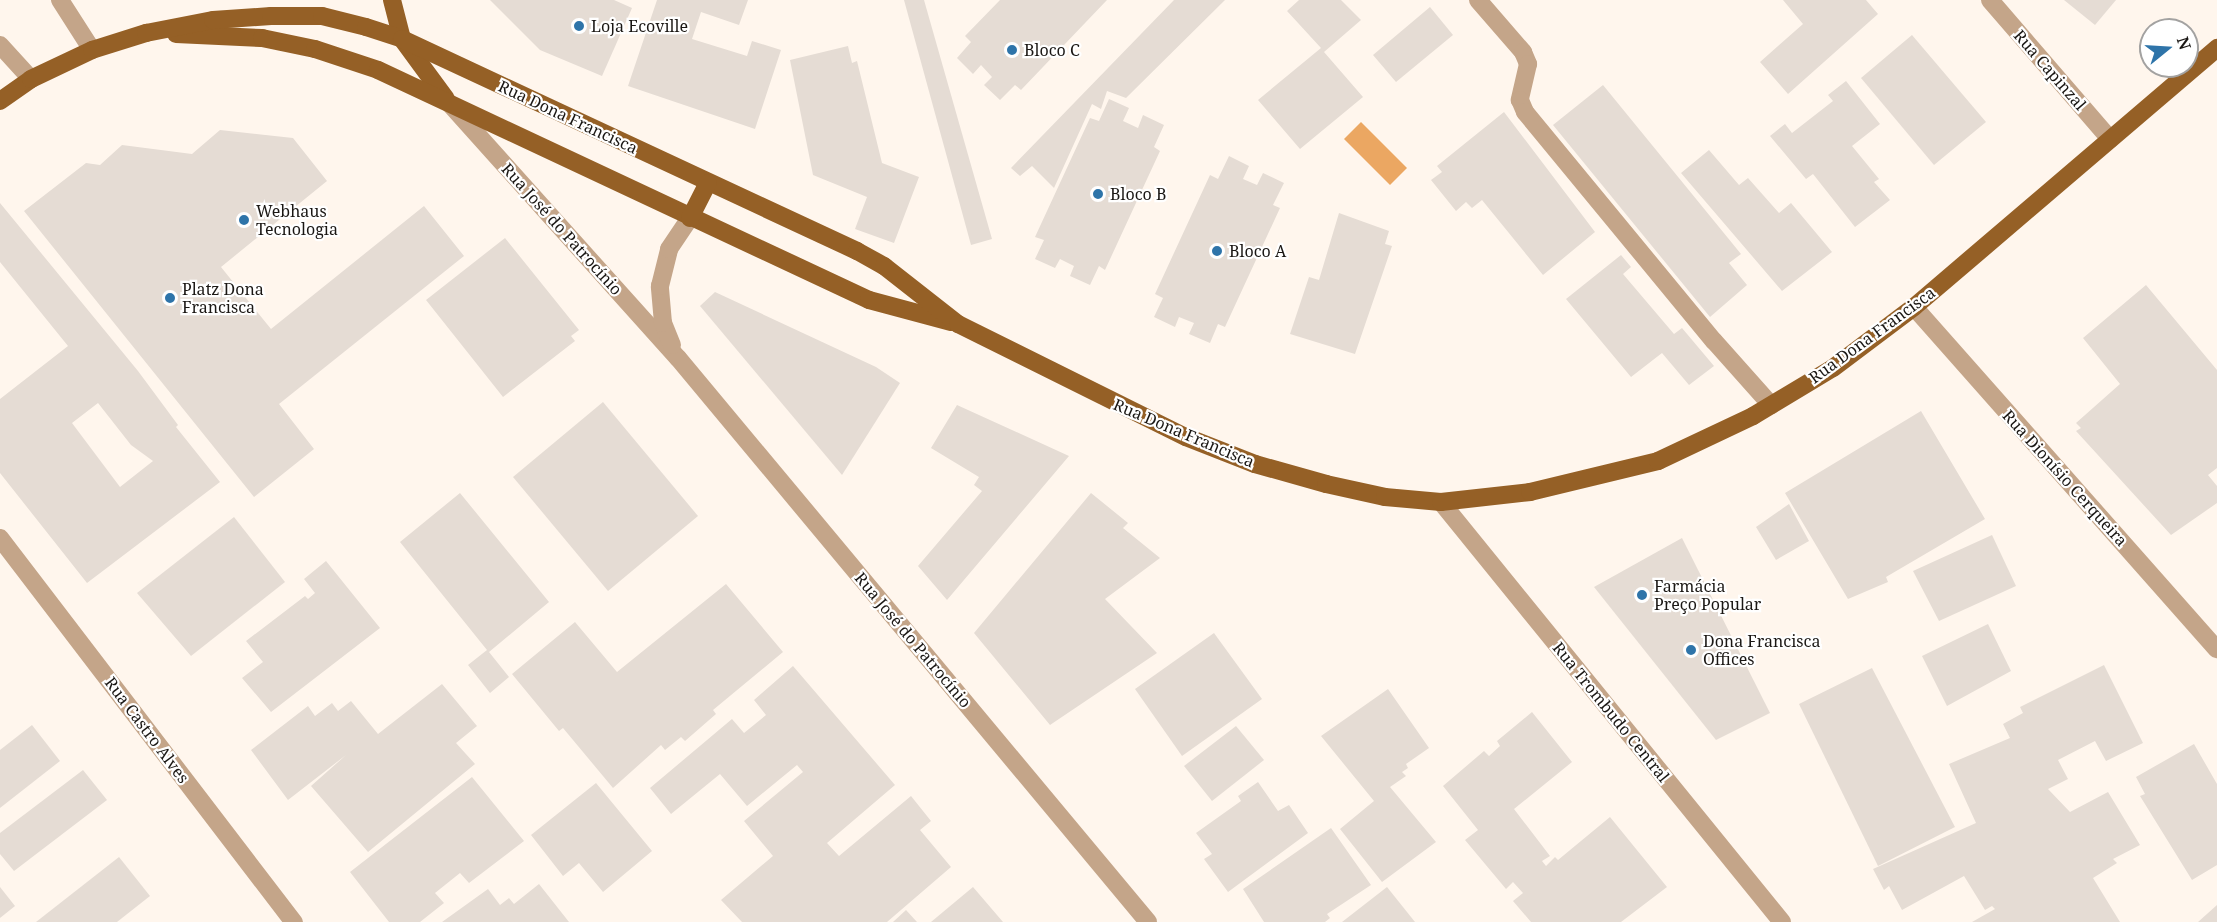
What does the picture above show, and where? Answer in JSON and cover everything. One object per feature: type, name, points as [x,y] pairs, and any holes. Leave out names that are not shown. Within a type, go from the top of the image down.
[{"type":"main road","points":[[392,0],[402,39],[446,99]]},
{"type":"main road","name":"Rua Dona Francisca","points":[[0,101],[30,79],[92,50],[146,33],[213,20],[322,16],[402,39],[884,266],[958,324],[1097,395],[1255,464],[1385,497],[1441,502],[1530,492],[1659,461],[1771,405],[1833,368],[1914,307],[2217,48]]},
{"type":"main road","name":"Rua Dona Francisca","points":[[146,33],[262,39],[315,50],[378,70],[446,99],[690,218],[869,300],[958,324]]},
{"type":"main road","points":[[690,218],[708,183]]},
{"type":"street","points":[[60,0],[92,50]]},
{"type":"street","points":[[1478,0],[1523,52],[1528,63],[1520,100],[1526,112],[1714,341],[1771,405]]},
{"type":"street","name":"Rua Capinzal","points":[[1990,0],[2110,139]]},
{"type":"street","points":[[0,45],[30,79]]},
{"type":"street","name":"Rua José do Patrocínio","points":[[446,99],[678,358],[1148,922]]},
{"type":"street","name":"Rua José do Patrocínio","points":[[678,358],[663,323],[660,286],[669,249],[690,218]]},
{"type":"street","name":"Rua Dionísio Cerqueira","points":[[1914,307],[2217,649]]},
{"type":"street","name":"Rua Trombudo Central","points":[[1441,502],[1782,922]]},
{"type":"street","name":"Rua Castro Alves","points":[[0,538],[294,922]]},
{"type":"shaded area","points":[[1361,122],[1407,168],[1390,185],[1344,139]]},
{"type":"building","points":[[490,0],[614,0],[632,8],[602,76],[540,50]]},
{"type":"building","points":[[657,0],[748,0],[739,25],[701,12],[692,39],[747,56],[752,41],[781,50],[755,129],[628,86]]},
{"type":"building","points":[[904,0],[924,0],[992,239],[971,245]]},
{"type":"building","name":"Bloco C","points":[[1000,0],[1107,0],[1021,90],[1015,85],[1000,100],[984,85],[992,77],[981,65],[973,74],[957,58],[971,42],[965,36]]},
{"type":"building","points":[[1174,0],[1225,0],[1126,98],[1107,91],[1101,109],[1092,104],[1054,188],[1032,166],[1020,176],[1011,168]]},
{"type":"building","points":[[1299,0],[1341,0],[1361,20],[1324,52],[1363,97],[1300,149],[1258,100],[1321,48],[1287,11]]},
{"type":"building","points":[[1783,0],[1866,0],[1878,14],[1788,94],[1760,62],[1803,24]]},
{"type":"building","points":[[2064,0],[2116,0],[2095,25]]},
{"type":"building","points":[[1430,7],[1453,35],[1396,82],[1373,55]]},
{"type":"building","points":[[1912,35],[1986,122],[1934,165],[1861,78]]},
{"type":"building","points":[[848,46],[852,63],[857,61],[882,163],[919,177],[894,243],[855,229],[867,197],[813,175],[790,60]]},
{"type":"building","points":[[1846,81],[1880,124],[1852,146],[1879,179],[1874,182],[1890,200],[1855,227],[1813,174],[1806,179],[1770,136],[1785,124],[1792,133],[1833,101],[1828,95]]},
{"type":"building","points":[[1603,85],[1741,254],[1729,263],[1747,285],[1710,317],[1553,125]]},
{"type":"building","name":"Bloco B","points":[[1109,99],[1129,108],[1123,121],[1138,128],[1143,115],[1164,125],[1154,147],[1160,151],[1105,270],[1099,266],[1090,285],[1070,276],[1074,266],[1060,259],[1055,268],[1035,259],[1044,240],[1035,237],[1090,118],[1099,121]]},
{"type":"building","points":[[1504,112],[1595,232],[1543,275],[1482,200],[1472,208],[1466,202],[1456,211],[1431,180],[1442,172],[1437,166]]},
{"type":"building","name":"Platz Dona Francisca","points":[[220,130],[293,138],[327,181],[221,267],[271,329],[424,206],[464,256],[279,404],[314,449],[254,497],[24,211],[86,163],[100,165],[122,145],[192,154]]},
{"type":"building","points":[[1709,150],[1739,185],[1748,178],[1779,213],[1791,203],[1832,252],[1782,291],[1681,173]]},
{"type":"building","name":"Bloco A","points":[[1229,156],[1249,166],[1243,179],[1257,185],[1263,173],[1284,183],[1273,205],[1280,208],[1225,327],[1218,324],[1210,343],[1189,334],[1194,323],[1179,317],[1175,327],[1154,317],[1163,298],[1155,294],[1210,175],[1218,179]]},
{"type":"building","points":[[0,203],[138,371],[178,425],[176,427],[220,482],[87,583],[0,473],[0,399],[68,346],[0,262]],"holes":[[[98,403],[131,445],[153,461],[120,487],[72,423]]]},
{"type":"building","points":[[1339,213],[1389,231],[1385,244],[1392,246],[1355,354],[1290,334],[1309,277],[1319,280]]},
{"type":"building","points":[[505,238],[579,330],[571,336],[575,341],[503,397],[426,300]]},
{"type":"building","points":[[1621,255],[1631,267],[1623,274],[1674,334],[1682,328],[1714,366],[1689,385],[1662,353],[1631,377],[1566,299]]},
{"type":"building","points":[[2146,285],[2217,370],[2217,468],[2208,475],[2217,486],[2217,503],[2171,535],[2076,431],[2081,428],[2076,423],[2120,384],[2083,338]]},
{"type":"building","points":[[715,292],[876,367],[900,383],[842,475],[700,306]]},
{"type":"building","points":[[603,402],[698,516],[608,591],[513,477]]},
{"type":"building","points":[[957,405],[1069,456],[947,600],[918,566],[982,491],[974,485],[979,477],[931,448]]},
{"type":"building","points":[[1921,411],[1985,519],[1886,577],[1888,582],[1848,599],[1785,493]]},
{"type":"building","points":[[460,493],[549,602],[489,652],[509,677],[490,693],[468,665],[487,650],[400,542]]},
{"type":"building","points":[[1091,493],[1128,523],[1123,528],[1160,558],[1105,599],[1157,653],[1050,725],[974,633]]},
{"type":"building","points":[[1789,504],[1809,541],[1776,560],[1756,527]]},
{"type":"building","points":[[234,517],[285,582],[191,656],[137,593]]},
{"type":"building","points":[[1992,535],[2016,586],[1939,621],[1913,571]]},
{"type":"building","name":"Dona Francisca Offices","points":[[1682,538],[1770,713],[1716,740],[1594,587]]},
{"type":"building","points":[[326,561],[380,628],[271,712],[242,678],[263,662],[246,641],[305,596],[308,599],[315,593],[304,579]]},
{"type":"building","points":[[726,584],[783,652],[713,710],[716,714],[685,741],[681,737],[665,750],[661,745],[613,788],[563,728],[559,731],[512,674],[575,622],[617,672]]},
{"type":"building","points":[[1988,624],[2011,671],[1947,706],[1922,656]]},
{"type":"building","points":[[1214,633],[1262,699],[1182,756],[1135,689]]},
{"type":"building","points":[[2104,665],[2143,743],[2106,761],[2095,741],[2058,760],[2068,779],[2048,789],[2070,812],[2108,792],[2140,845],[2113,859],[2117,863],[2093,878],[2120,922],[1972,922],[1995,909],[1992,906],[1985,910],[1964,876],[1902,910],[1889,886],[1884,890],[1873,869],[1976,823],[1949,764],[2010,738],[2003,724],[2023,713],[2020,707]]},
{"type":"building","points":[[793,666],[895,785],[827,843],[839,856],[911,796],[931,821],[920,830],[951,867],[887,922],[742,922],[721,900],[773,856],[744,821],[803,772],[797,765],[747,806],[720,774],[671,814],[650,788],[732,719],[744,733],[766,715],[754,700]]},
{"type":"building","points":[[1872,668],[1955,827],[1878,866],[1799,704]]},
{"type":"building","points":[[442,684],[477,726],[456,743],[475,764],[368,852],[311,786],[346,755],[288,800],[251,750],[308,706],[315,716],[332,703],[338,711],[351,701],[378,734]]},
{"type":"building","points":[[1388,689],[1429,748],[1406,764],[1408,768],[1402,772],[1406,776],[1390,787],[1436,842],[1382,882],[1340,829],[1374,801],[1321,736]]},
{"type":"building","points":[[1532,712],[1572,762],[1514,809],[1550,856],[1542,861],[1546,866],[1555,857],[1558,860],[1610,817],[1667,887],[1621,922],[1531,922],[1513,901],[1523,893],[1513,882],[1506,889],[1465,840],[1478,830],[1443,786],[1484,751],[1489,756],[1500,746],[1497,741]]},
{"type":"building","points":[[32,725],[60,761],[0,808],[0,750]]},
{"type":"building","points":[[1236,726],[1264,760],[1212,801],[1184,766]]},
{"type":"building","points":[[2194,744],[2217,784],[2217,865],[2192,880],[2140,796],[2145,794],[2136,777]]},
{"type":"building","points":[[83,770],[107,800],[14,871],[0,854],[0,833]]},
{"type":"building","points":[[472,777],[524,841],[469,883],[460,873],[435,893],[444,903],[420,922],[389,922],[350,872]]},
{"type":"building","points":[[1258,782],[1278,811],[1289,805],[1308,833],[1228,892],[1204,859],[1212,854],[1196,833],[1241,801],[1238,796]]},
{"type":"building","points":[[596,783],[652,851],[603,892],[579,863],[563,876],[531,835]]},
{"type":"building","points":[[1331,828],[1371,885],[1327,914],[1330,918],[1325,922],[1264,922],[1243,889]]},
{"type":"building","points":[[119,857],[150,896],[117,922],[36,922]]},
{"type":"building","points":[[539,884],[569,922],[442,922],[488,889],[500,905],[509,898],[514,904]]},
{"type":"building","points":[[0,887],[15,906],[0,918]]},
{"type":"building","points":[[973,887],[1003,922],[931,922]]},
{"type":"building","points":[[1387,887],[1415,922],[1342,922]]},
{"type":"building","points":[[2217,905],[2217,922],[2198,922]]},
{"type":"building","points":[[906,910],[917,922],[893,922]]},
{"type":"place","name":"Loja Ecoville","points":[[579,26]]},
{"type":"place","name":"Bloco C","points":[[1012,50]]},
{"type":"place","name":"Bloco B","points":[[1098,194]]},
{"type":"place","name":"Webhaus Tecnologia","points":[[244,220]]},
{"type":"place","name":"Bloco A","points":[[1217,251]]},
{"type":"place","name":"Platz Dona Francisca","points":[[170,298]]},
{"type":"place","name":"Farmácia Preço Popular","points":[[1642,595]]},
{"type":"place","name":"Dona Francisca Offices","points":[[1691,650]]}]
